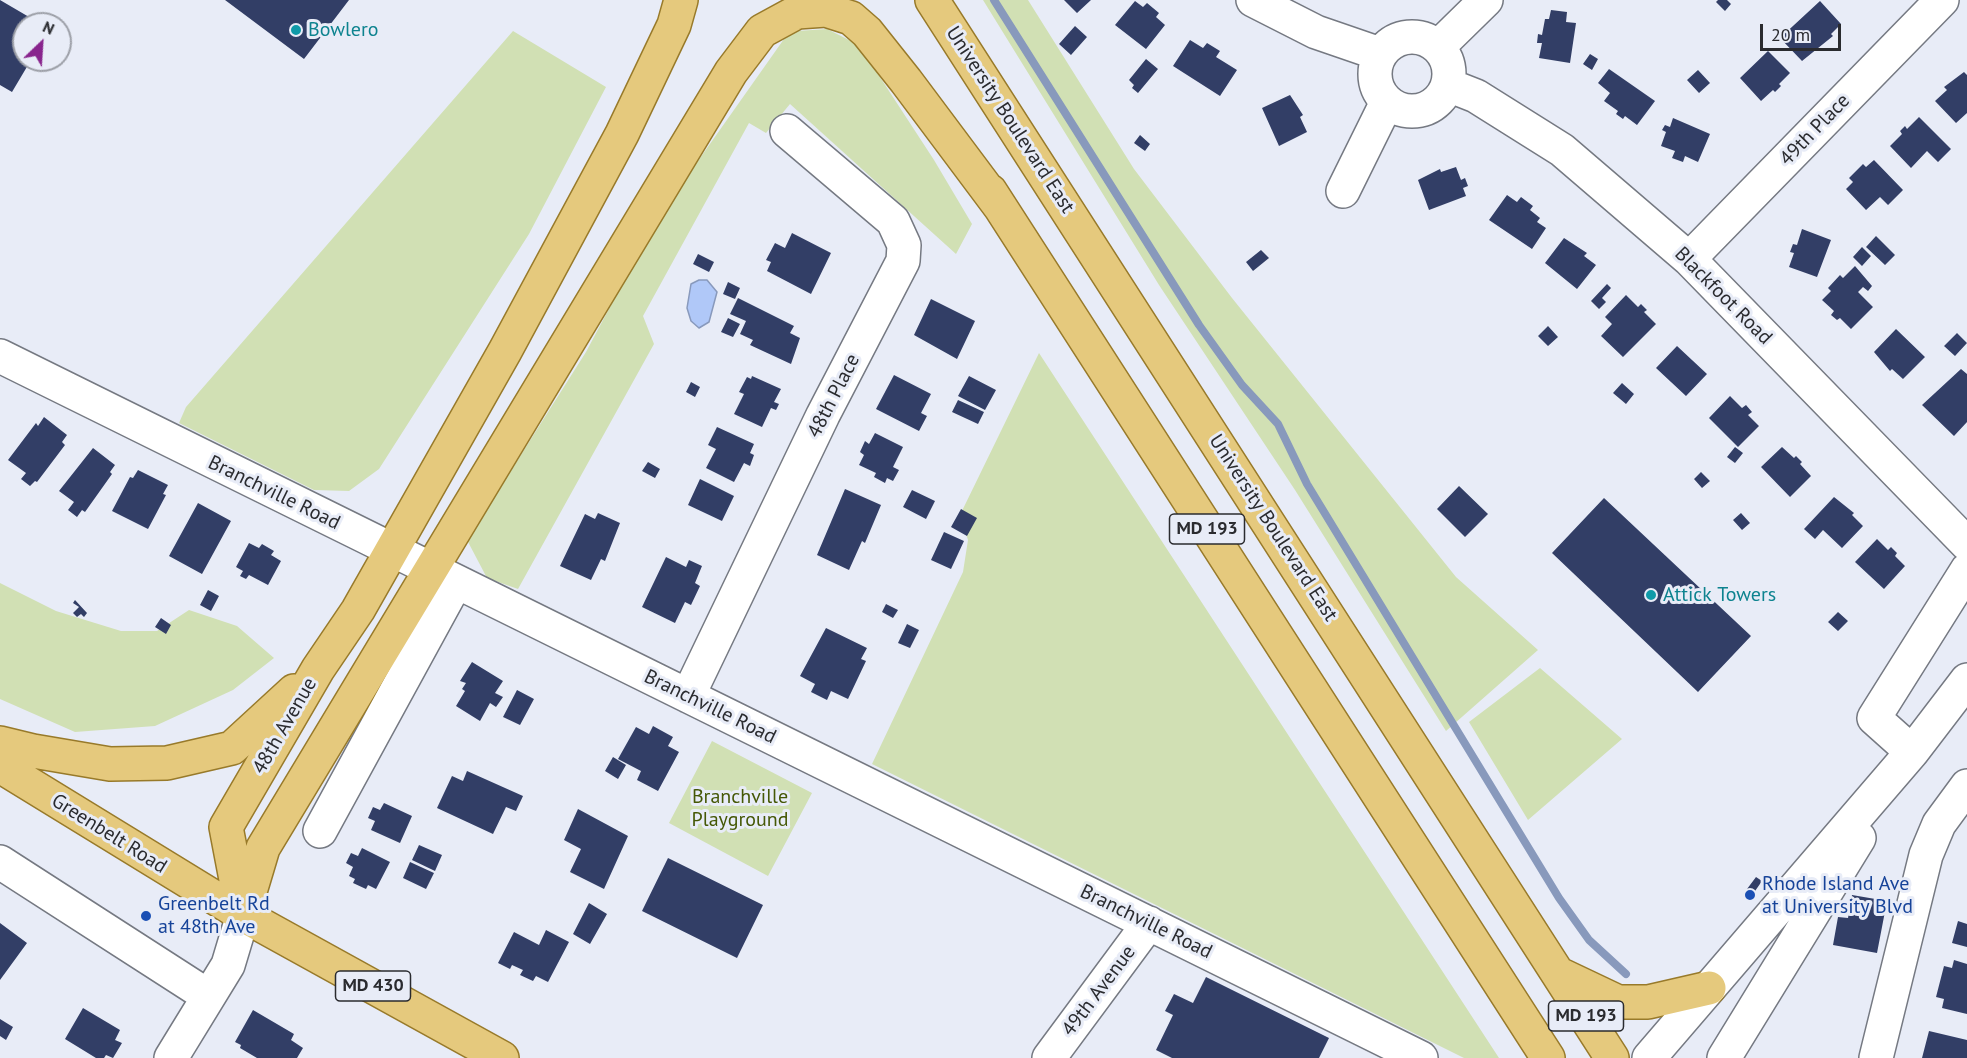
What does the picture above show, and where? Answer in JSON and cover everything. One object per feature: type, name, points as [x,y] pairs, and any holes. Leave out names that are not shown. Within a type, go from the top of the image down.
[{"type":"main road","name":"48th Avenue","points":[[243,915],[226,827],[318,669],[358,610],[505,351],[622,135],[674,25],[681,0]]},
{"type":"main road","name":"MD 193","points":[[868,0],[1548,1058]]},
{"type":"main road","name":"University Boulevard East","points":[[934,3],[1612,1058]]},
{"type":"main road","name":"48th Avenue","points":[[243,915],[263,848],[443,576],[725,82],[762,31],[796,12],[826,10],[851,18],[867,32],[906,81],[1001,208]]},
{"type":"main road","points":[[0,743],[110,764],[167,763],[231,748],[318,669]]},
{"type":"main road","name":"Greenbelt Road","points":[[0,766],[243,915],[502,1058]]},
{"type":"main road","points":[[1559,974],[1618,1002],[1648,1002],[1709,988]]},
{"type":"street","points":[[1253,0],[1316,32],[1380,54]]},
{"type":"street","points":[[1438,47],[1486,0]]},
{"type":"street","name":"49th Place","points":[[1689,259],[1942,0]]},
{"type":"street","points":[[1416,37],[1438,47],[1449,65],[1448,85],[1438,101],[1422,111],[1404,111],[1387,102],[1377,87],[1375,68],[1380,54],[1392,43],[1404,38],[1416,37]]},
{"type":"street","name":"Blackfoot Road","points":[[1448,85],[1476,96],[1562,150],[1689,259],[1967,544]]},
{"type":"street","points":[[1343,191],[1387,102]]},
{"type":"street","name":"48th Place","points":[[688,696],[824,415],[903,261],[904,244],[893,221],[787,131]]},
{"type":"street","name":"Branchville Road","points":[[0,356],[1421,1058]]},
{"type":"street","points":[[1912,752],[1874,718],[1967,570]]},
{"type":"street","points":[[320,831],[443,576]]},
{"type":"street","points":[[1649,1058],[1912,752],[1967,680]]},
{"type":"street","points":[[1724,1058],[1912,752]]},
{"type":"street","points":[[1876,1058],[1926,855],[1939,824],[1967,786]]},
{"type":"street","points":[[0,862],[208,996]]},
{"type":"street","name":"48th Avenue","points":[[171,1058],[228,965],[243,915]]},
{"type":"street","name":"49th Avenue","points":[[1049,1058],[1149,923]]},
{"type":"green space","points":[[983,0],[1028,0],[1134,169],[1232,298],[1456,577],[1538,650],[1446,731],[1295,490],[1159,285]]},
{"type":"green space","points":[[827,29],[859,45],[934,160],[972,224],[956,254],[790,104],[766,133],[749,123],[643,316],[654,344],[518,589],[487,578],[467,540],[586,352],[634,262],[681,185],[784,39],[797,31]]},
{"type":"green space","points":[[513,31],[606,87],[529,234],[379,469],[349,491],[314,490],[179,423],[186,407]]},
{"type":"green space","points":[[1039,353],[1499,1058],[1464,1058],[872,764],[963,572],[968,540],[960,515]]},
{"type":"green space","points":[[0,583],[56,611],[121,631],[157,631],[189,610],[237,626],[274,658],[233,690],[155,726],[75,732],[0,699]]},
{"type":"green space","points":[[1540,668],[1622,739],[1528,820],[1469,722]]},
{"type":"green space","name":"Branchville Playground","points":[[712,741],[812,793],[768,876],[669,823]]},
{"type":"water","points":[[699,280],[707,280],[717,292],[709,322],[699,328],[691,321],[687,308],[691,284]]},
{"type":"building","points":[[0,0],[20,12],[12,12],[12,72],[24,72],[12,92],[0,85]]},
{"type":"building","name":"Bowlero","points":[[225,0],[349,0],[304,59]]},
{"type":"building","points":[[1064,0],[1091,0],[1077,13]]},
{"type":"building","points":[[1727,0],[1731,4],[1725,11],[1716,2]]},
{"type":"building","points":[[1135,1],[1143,7],[1147,3],[1159,13],[1156,17],[1165,25],[1146,49],[1115,25]]},
{"type":"building","points":[[1820,1],[1841,24],[1831,34],[1833,36],[1802,61],[1780,38]]},
{"type":"building","points":[[1551,10],[1567,12],[1566,22],[1576,23],[1570,63],[1539,58],[1542,43],[1537,43],[1538,34],[1542,35],[1545,19],[1549,19]]},
{"type":"building","points":[[1075,26],[1087,37],[1071,55],[1059,44]]},
{"type":"building","points":[[1190,40],[1203,48],[1207,43],[1220,51],[1216,57],[1237,70],[1220,96],[1173,66]]},
{"type":"building","points":[[1768,51],[1790,73],[1779,84],[1781,86],[1775,92],[1773,90],[1761,101],[1740,78]]},
{"type":"building","points":[[1590,54],[1598,59],[1592,70],[1583,64]]},
{"type":"building","points":[[1146,59],[1158,69],[1138,93],[1132,88],[1134,85],[1129,80]]},
{"type":"building","points":[[1609,69],[1655,101],[1637,125],[1625,116],[1623,119],[1616,114],[1618,111],[1604,101],[1610,93],[1598,83]]},
{"type":"building","points":[[1698,70],[1710,83],[1699,93],[1687,80]]},
{"type":"building","points":[[1964,72],[1967,75],[1967,113],[1956,123],[1935,101],[1947,90],[1944,87]]},
{"type":"building","points":[[1290,95],[1303,115],[1300,117],[1307,132],[1279,146],[1262,108]]},
{"type":"building","points":[[1919,117],[1951,149],[1938,162],[1927,151],[1911,168],[1890,146],[1902,134],[1900,131],[1905,126],[1907,129]]},
{"type":"building","points":[[1673,118],[1710,134],[1698,162],[1685,156],[1683,162],[1672,158],[1675,151],[1661,146],[1666,132],[1662,130],[1665,125],[1670,127]]},
{"type":"building","points":[[1140,135],[1150,144],[1145,151],[1134,143]]},
{"type":"building","points":[[1874,160],[1903,190],[1888,205],[1880,197],[1866,210],[1846,189],[1853,182],[1849,178],[1863,164],[1866,167]]},
{"type":"building","points":[[1456,167],[1461,180],[1465,178],[1468,186],[1463,188],[1466,196],[1429,210],[1418,180],[1440,169],[1441,172]]},
{"type":"building","points":[[1507,195],[1517,202],[1521,197],[1533,206],[1530,210],[1540,218],[1537,222],[1546,228],[1532,249],[1489,220]]},
{"type":"building","points":[[1802,229],[1831,240],[1817,277],[1789,267],[1794,253],[1790,252],[1793,244],[1797,245]]},
{"type":"building","points":[[792,233],[831,253],[811,294],[767,271],[771,262],[766,260],[775,243],[785,248]]},
{"type":"building","points":[[1876,236],[1895,255],[1885,265],[1866,247]]},
{"type":"building","points":[[1564,238],[1587,253],[1584,256],[1596,265],[1577,289],[1545,263]]},
{"type":"building","points":[[1862,247],[1871,256],[1862,266],[1853,257]]},
{"type":"building","points":[[1261,250],[1269,258],[1253,271],[1246,262]]},
{"type":"building","points":[[698,254],[714,262],[709,272],[693,264]]},
{"type":"building","points":[[1855,266],[1872,286],[1868,291],[1863,287],[1858,292],[1873,307],[1851,329],[1840,318],[1837,320],[1831,315],[1834,311],[1822,300],[1831,291],[1828,288],[1840,275],[1843,278]]},
{"type":"building","points":[[728,282],[740,288],[735,299],[723,294]]},
{"type":"building","points":[[1607,284],[1611,288],[1602,298],[1606,302],[1599,309],[1591,301]]},
{"type":"building","points":[[1626,295],[1638,307],[1641,304],[1647,310],[1644,312],[1656,324],[1623,357],[1601,336],[1612,324],[1605,317]]},
{"type":"building","points":[[738,298],[794,326],[790,333],[800,338],[791,364],[750,345],[753,340],[740,334],[746,321],[730,314]]},
{"type":"building","points":[[931,299],[975,321],[957,359],[914,335]]},
{"type":"building","points":[[728,318],[740,324],[733,337],[721,332]]},
{"type":"building","points":[[1548,326],[1558,337],[1548,346],[1538,336]]},
{"type":"building","points":[[1896,329],[1925,357],[1903,379],[1892,369],[1890,371],[1874,352]]},
{"type":"building","points":[[1957,333],[1967,343],[1955,356],[1944,346]]},
{"type":"building","points":[[1677,346],[1707,374],[1686,396],[1656,368]]},
{"type":"building","points":[[1961,369],[1967,374],[1967,422],[1954,436],[1922,405]]},
{"type":"building","points":[[894,375],[931,394],[921,413],[927,416],[919,431],[876,409]]},
{"type":"building","points":[[752,376],[781,389],[774,402],[779,404],[776,410],[771,408],[762,427],[734,414],[744,394],[739,392],[747,377],[751,379]]},
{"type":"building","points":[[969,376],[996,390],[985,410],[958,396]]},
{"type":"building","points":[[691,382],[700,387],[695,397],[686,392]]},
{"type":"building","points":[[1622,383],[1634,394],[1626,404],[1613,393]]},
{"type":"building","points":[[1730,396],[1742,408],[1746,405],[1752,412],[1748,415],[1759,426],[1738,447],[1709,418]]},
{"type":"building","points":[[958,400],[984,412],[978,424],[952,412]]},
{"type":"building","points":[[44,417],[67,435],[62,442],[65,445],[37,482],[35,481],[30,486],[21,479],[26,473],[8,460],[36,423],[38,426]]},
{"type":"building","points":[[717,427],[754,444],[750,453],[754,455],[750,466],[744,463],[734,482],[706,468],[716,449],[708,445]]},
{"type":"building","points":[[875,433],[903,447],[893,467],[899,470],[893,481],[887,478],[885,483],[874,477],[876,473],[859,465],[864,455],[860,452],[865,441],[869,444]]},
{"type":"building","points":[[1735,447],[1743,453],[1735,463],[1727,457]]},
{"type":"building","points":[[1782,447],[1802,462],[1800,464],[1811,476],[1790,497],[1761,467]]},
{"type":"building","points":[[93,448],[115,465],[110,472],[112,474],[85,512],[82,510],[77,517],[68,510],[74,502],[59,491]]},
{"type":"building","points":[[648,462],[660,469],[655,478],[642,471]]},
{"type":"building","points":[[138,470],[168,485],[163,494],[166,495],[148,529],[112,511],[130,477],[133,478]]},
{"type":"building","points":[[1701,472],[1710,481],[1702,488],[1694,479]]},
{"type":"building","points":[[700,479],[734,496],[722,521],[688,505]]},
{"type":"building","points":[[1459,486],[1488,514],[1465,537],[1437,509]]},
{"type":"building","points":[[845,489],[881,505],[865,543],[862,541],[849,570],[817,555]]},
{"type":"building","points":[[912,490],[935,501],[926,519],[903,507]]},
{"type":"building","points":[[1834,497],[1854,513],[1852,515],[1863,526],[1842,548],[1823,530],[1815,539],[1804,529]]},
{"type":"building","name":"Attick Towers","points":[[1604,498],[1751,636],[1698,692],[1552,553]]},
{"type":"building","points":[[198,503],[231,521],[202,574],[169,556]]},
{"type":"building","points":[[961,509],[977,518],[967,536],[951,527]]},
{"type":"building","points":[[598,513],[620,523],[605,561],[601,559],[591,580],[560,566],[585,514],[595,519]]},
{"type":"building","points":[[1741,513],[1750,523],[1742,530],[1733,520]]},
{"type":"building","points":[[944,532],[964,541],[951,569],[931,560]]},
{"type":"building","points":[[1877,539],[1888,550],[1891,547],[1897,553],[1895,556],[1905,566],[1884,589],[1855,562]]},
{"type":"building","points":[[249,543],[259,548],[262,544],[274,551],[271,555],[281,561],[268,585],[249,575],[246,579],[240,576],[243,571],[236,567]]},
{"type":"building","points":[[666,557],[686,567],[689,560],[702,566],[695,583],[700,586],[691,605],[685,602],[675,623],[642,607]]},
{"type":"building","points":[[208,590],[219,596],[211,611],[200,605]]},
{"type":"building","points":[[75,600],[87,613],[84,617],[81,614],[77,617],[73,613],[79,607],[73,603]]},
{"type":"building","points":[[886,604],[898,610],[893,618],[882,612]]},
{"type":"building","points":[[1838,612],[1848,621],[1838,631],[1828,622]]},
{"type":"building","points":[[161,618],[171,625],[166,634],[155,627]]},
{"type":"building","points":[[907,624],[919,630],[910,648],[898,643]]},
{"type":"building","points":[[826,628],[867,648],[861,659],[866,661],[848,699],[831,691],[827,700],[811,692],[815,684],[800,676]]},
{"type":"building","points":[[472,662],[503,681],[495,693],[503,697],[496,707],[490,703],[480,721],[456,706],[465,691],[462,689],[466,683],[460,681]]},
{"type":"building","points":[[517,690],[534,699],[520,725],[503,717]]},
{"type":"building","points":[[653,726],[673,737],[668,746],[679,752],[658,791],[637,780],[641,771],[618,759],[636,727],[649,734]]},
{"type":"building","points":[[613,757],[626,765],[618,779],[605,771]]},
{"type":"building","points":[[467,771],[523,796],[516,811],[506,807],[493,834],[437,808],[452,776],[463,781]]},
{"type":"building","points":[[384,803],[412,816],[400,843],[371,830],[375,821],[368,818],[373,807],[380,810]]},
{"type":"building","points":[[578,809],[628,836],[604,889],[570,872],[581,849],[564,840]]},
{"type":"building","points":[[419,845],[442,855],[435,871],[412,860]]},
{"type":"building","points":[[362,848],[390,862],[376,889],[368,885],[366,889],[353,883],[355,879],[349,876],[353,867],[346,863],[351,853],[358,856]]},
{"type":"building","points":[[668,858],[763,905],[737,958],[642,911]]},
{"type":"building","points":[[410,862],[434,873],[426,889],[403,878]]},
{"type":"building","points":[[1756,877],[1762,881],[1753,894],[1747,889]]},
{"type":"building","points":[[1852,895],[1887,901],[1877,953],[1833,945],[1838,917],[1848,918]]},
{"type":"building","points":[[589,903],[607,914],[590,944],[573,934]]},
{"type":"building","points":[[1958,921],[1967,924],[1967,947],[1952,943]]},
{"type":"building","points":[[0,923],[27,943],[0,980]]},
{"type":"building","points":[[546,930],[569,942],[548,982],[536,976],[533,981],[520,975],[523,970],[512,965],[510,969],[498,963],[514,932],[539,945]]},
{"type":"building","points":[[1954,960],[1967,964],[1967,1014],[1942,1008],[1944,999],[1936,997],[1944,966],[1952,968]]},
{"type":"building","points":[[1206,977],[1329,1038],[1319,1058],[1172,1058],[1156,1050],[1173,1015],[1165,1011],[1174,994],[1193,1003]]},
{"type":"building","points":[[83,1008],[120,1030],[115,1040],[122,1043],[113,1058],[106,1055],[104,1058],[96,1058],[65,1039]]},
{"type":"building","points":[[253,1010],[294,1034],[291,1040],[303,1048],[297,1058],[257,1058],[240,1048],[241,1045],[235,1042]]},
{"type":"building","points":[[0,1019],[13,1027],[6,1040],[0,1036]]},
{"type":"building","points":[[1929,1031],[1967,1040],[1967,1058],[1922,1058]]},
{"type":"waterway","points":[[994,0],[1199,325],[1242,385],[1278,424],[1307,484],[1559,898],[1589,940],[1626,974]]},
{"type":"place","name":"Bowlero","points":[[296,30]]},
{"type":"place","name":"Attick Towers","points":[[1651,595]]},
{"type":"place","name":"Rhode Island Ave at University Blvd","points":[[1750,895]]},
{"type":"place","name":"Greenbelt Rd at 48th Ave","points":[[146,916]]}]
